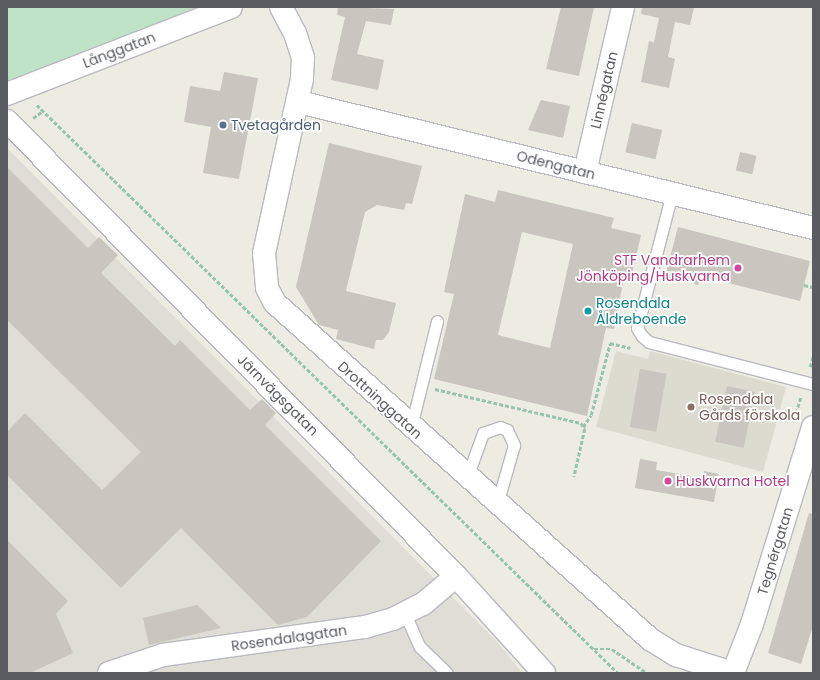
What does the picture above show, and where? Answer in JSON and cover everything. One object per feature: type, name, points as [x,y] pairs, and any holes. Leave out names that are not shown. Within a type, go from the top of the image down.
[{"type":"street","name":"Långgatan","points":[[14,91],[231,7]]},
{"type":"street","name":"Drottninggatan","points":[[281,7],[295,33],[303,58],[299,102],[264,253],[267,288],[289,318],[650,639],[676,655],[733,673]]},
{"type":"street","name":"Linnégatan","points":[[585,172],[623,7]]},
{"type":"street","name":"Odengatan","points":[[299,102],[813,228]]},
{"type":"street","name":"Järnvägsgatan","points":[[7,121],[456,576],[544,673]]},
{"type":"street","name":"Tegnérgatan","points":[[733,673],[752,624],[813,427]]},
{"type":"street","name":"Rosendalagatan","points":[[109,673],[163,655],[365,627],[405,614],[423,604],[456,576]]},
{"type":"lane","points":[[672,194],[637,328],[642,336],[649,342],[813,384]]},
{"type":"lane","points":[[411,427],[437,321]]},
{"type":"lane","points":[[467,477],[483,433],[500,427],[507,430],[514,445],[497,504]]},
{"type":"lane","points":[[405,614],[420,647],[447,673]]},
{"type":"path","points":[[14,91],[618,673]]},
{"type":"path","points":[[804,285],[813,287]]},
{"type":"path","points":[[574,477],[583,427],[591,416],[610,343],[637,350]]},
{"type":"path","points":[[422,386],[581,423],[583,427]]},
{"type":"path","points":[[593,649],[612,649],[646,673]]},
{"type":"shaded area","points":[[7,148],[499,644],[522,673],[7,673]]},
{"type":"shaded area","name":"Rosendala Gårds förskola","points":[[616,351],[648,359],[650,351],[786,387],[763,472],[596,427]]},
{"type":"green space","points":[[7,7],[217,7],[7,86]]},
{"type":"building","points":[[338,7],[394,9],[391,25],[366,21],[357,54],[384,60],[378,90],[331,80],[345,17],[337,15]]},
{"type":"building","points":[[561,7],[594,7],[579,76],[546,69]]},
{"type":"building","points":[[642,7],[694,7],[690,25],[675,22],[668,57],[675,59],[669,88],[641,82],[649,41],[654,42],[659,18],[641,14]]},
{"type":"building","name":"Tvetagården","points":[[224,72],[258,78],[239,179],[203,173],[211,127],[184,122],[190,86],[220,91]]},
{"type":"building","points":[[541,100],[570,106],[563,138],[528,130]]},
{"type":"building","points":[[632,123],[662,130],[655,159],[625,152]]},
{"type":"building","points":[[329,143],[422,166],[412,204],[406,203],[404,210],[377,205],[365,212],[346,291],[396,303],[389,332],[383,340],[376,340],[374,349],[336,339],[338,330],[319,325],[296,287]]},
{"type":"building","points":[[740,152],[757,156],[752,174],[736,171]]},
{"type":"building","points":[[7,167],[88,248],[99,237],[118,255],[101,273],[175,346],[180,340],[250,410],[262,399],[276,413],[265,425],[381,541],[307,617],[278,625],[181,528],[121,588],[7,475],[7,432],[25,413],[102,490],[141,452],[7,320]]},
{"type":"building","name":"Rosendala Åldreboende","points":[[498,190],[614,218],[611,228],[641,235],[632,274],[625,272],[614,329],[606,328],[587,416],[434,379],[454,294],[444,292],[465,194],[495,202]],"holes":[[[522,232],[573,244],[550,348],[498,335]]]},
{"type":"building","name":"STF Vandrarhem Jönköping/Huskvarna","points":[[678,227],[810,261],[800,301],[701,276],[698,285],[665,277]]},
{"type":"building","points":[[640,369],[667,374],[656,432],[630,427]]},
{"type":"building","points":[[727,386],[755,392],[744,448],[715,442]]},
{"type":"building","points":[[640,459],[657,462],[656,470],[703,478],[704,471],[719,474],[714,502],[635,488]]},
{"type":"building","points":[[809,513],[813,514],[813,626],[801,664],[768,653]]},
{"type":"building","points":[[7,540],[68,601],[56,614],[73,653],[30,673],[7,673]]},
{"type":"building","points":[[197,605],[221,628],[149,645],[143,618]]},
{"type":"place","name":"Tvetagården","points":[[223,125]]},
{"type":"place","name":"STF Vandrarhem Jönköping/Huskvarna","points":[[738,268]]},
{"type":"place","name":"Rosendala Åldreboende","points":[[588,311]]},
{"type":"place","name":"Rosendala Gårds förskola","points":[[691,407]]},
{"type":"place","name":"Huskvarna Hotel","points":[[668,481]]}]
